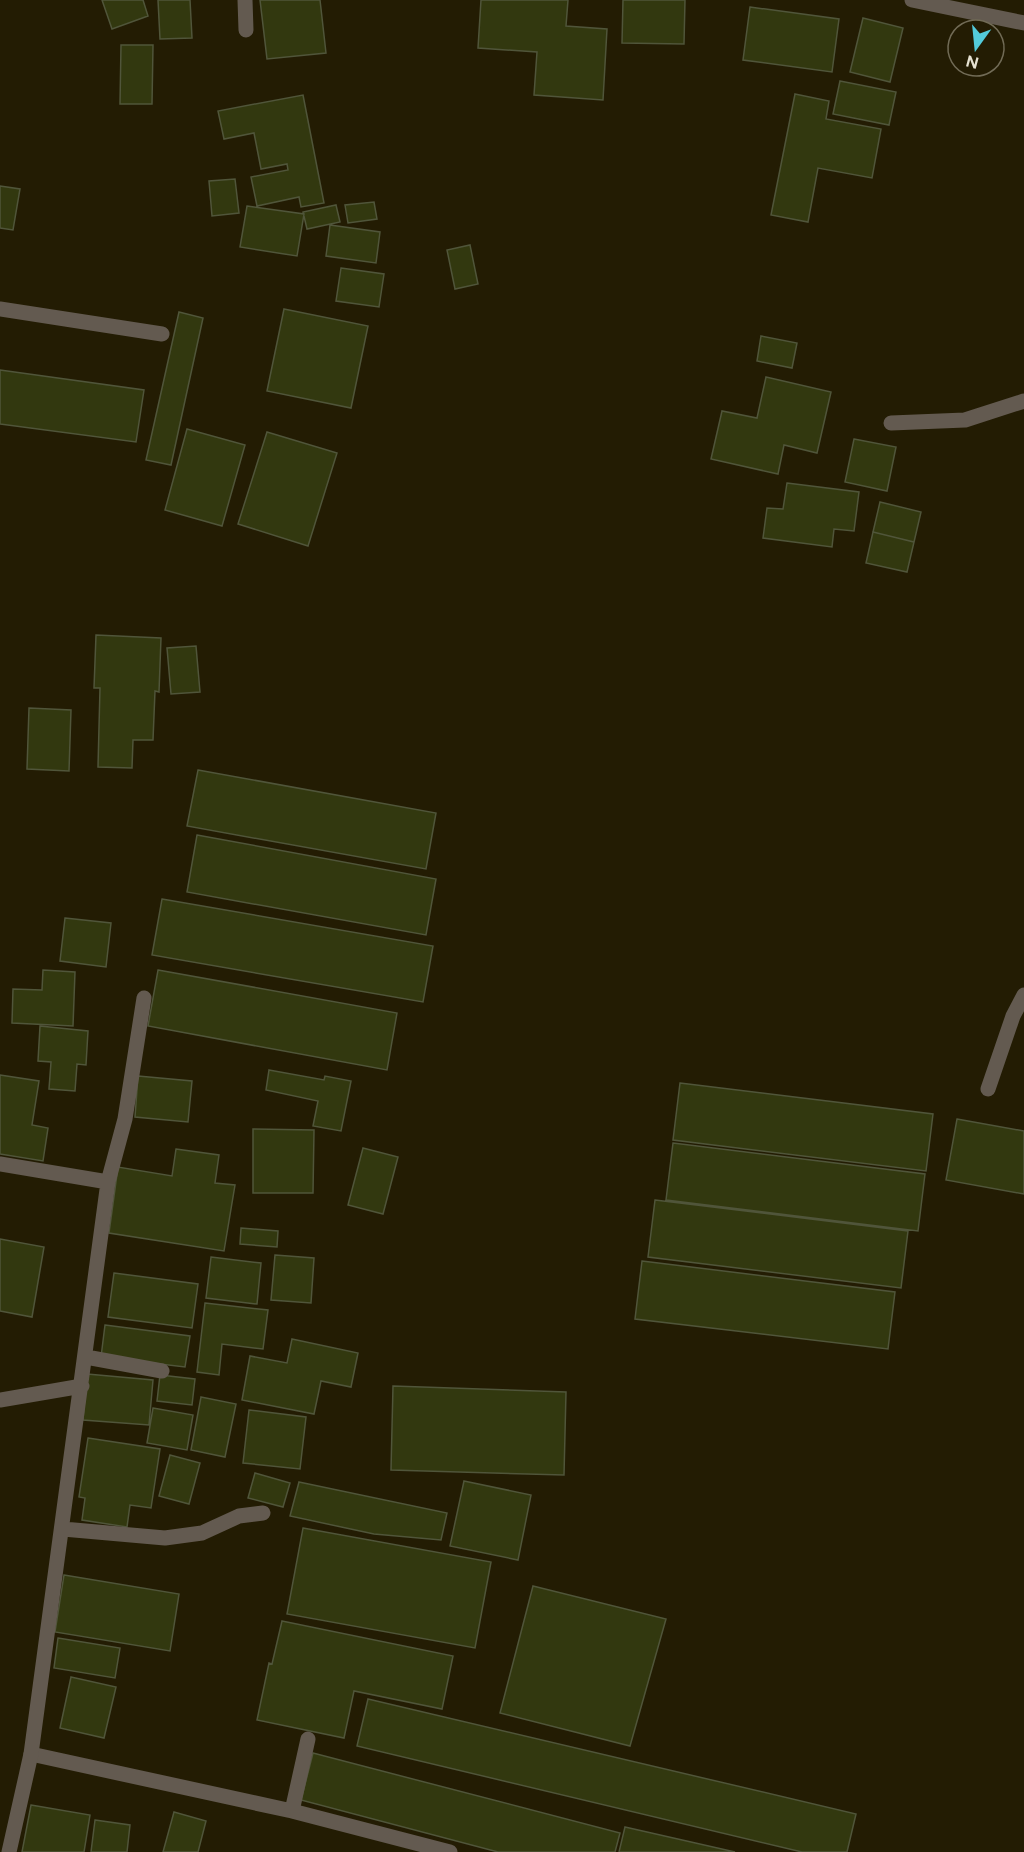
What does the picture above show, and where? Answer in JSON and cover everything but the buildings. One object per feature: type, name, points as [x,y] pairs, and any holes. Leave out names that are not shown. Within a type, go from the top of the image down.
[{"type":"street","points":[[245,0],[246,30]]},
{"type":"street","points":[[912,0],[1024,23]]},
{"type":"street","points":[[0,309],[162,334]]},
{"type":"street","points":[[891,423],[965,420],[1024,401]]},
{"type":"street","points":[[988,1089],[1013,1016],[1024,995]]},
{"type":"street","points":[[9,1852],[7,1831],[31,1754],[108,1182],[125,1119],[144,998]]},
{"type":"street","points":[[0,1164],[108,1182]]},
{"type":"street","points":[[86,1357],[162,1371]]},
{"type":"street","points":[[0,1400],[82,1386]]},
{"type":"street","points":[[63,1529],[165,1538],[202,1533],[238,1516],[263,1513]]},
{"type":"street","points":[[292,1811],[308,1739]]},
{"type":"street","points":[[31,1754],[292,1811],[450,1852]]}]
